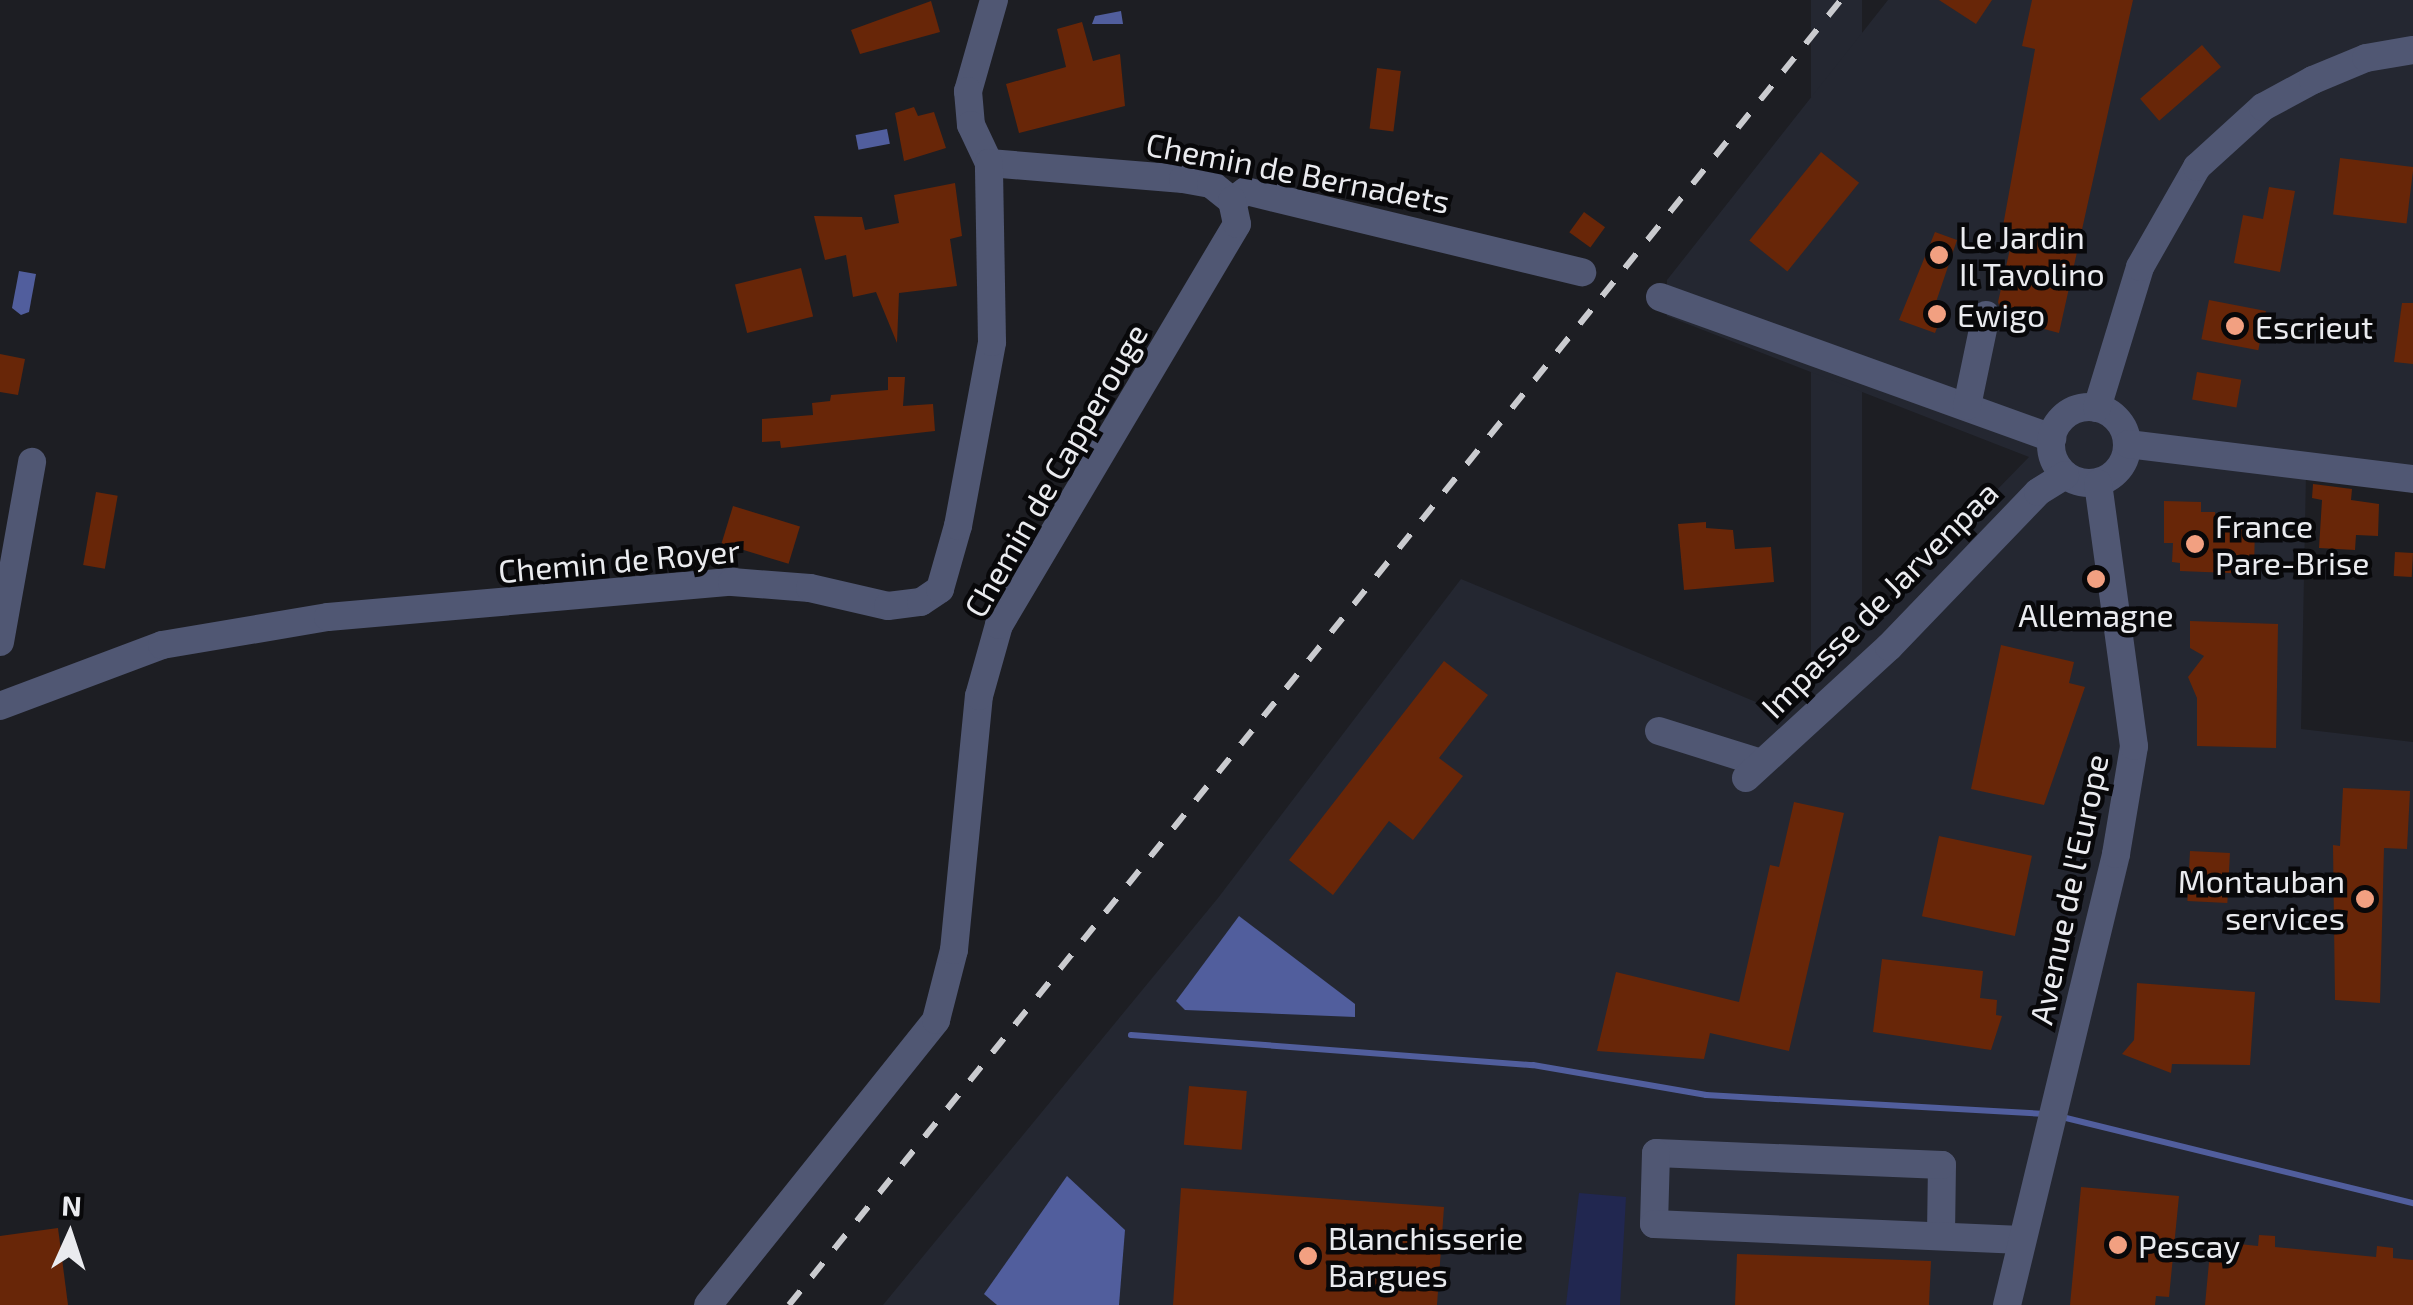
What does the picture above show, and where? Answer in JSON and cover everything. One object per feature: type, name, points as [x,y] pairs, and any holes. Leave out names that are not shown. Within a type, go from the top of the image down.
[{"type":"street","points":[[988,163],[970,126],[968,91],[994,0]]},
{"type":"street","points":[[2097,408],[2140,267],[2197,167],[2263,108],[2312,80],[2366,58],[2413,50]]},
{"type":"street","name":"Chemin de Bernadets","points":[[988,163],[1211,184],[1232,200],[1246,191],[1582,272]]},
{"type":"street","name":"Chemin de Royer","points":[[1,700],[162,645],[328,617],[732,582],[810,588],[888,606],[920,602],[940,589],[958,526],[992,342],[988,163]]},
{"type":"street","name":"Chemin de Capperouge","points":[[708,1305],[936,1020],[950,973],[979,696],[999,626],[1237,224],[1232,200]]},
{"type":"street","points":[[1660,298],[2052,438]]},
{"type":"street","points":[[1966,406],[1986,314]]},
{"type":"street","points":[[2097,408],[2122,425],[2128,444],[2120,468],[2098,482],[2065,474],[2053,458],[2052,438],[2073,411],[2097,408]]},
{"type":"street","points":[[2128,444],[2413,478]]},
{"type":"street","points":[[0,642],[32,462]]},
{"type":"street","name":"Impasse de Jarvenpaa","points":[[1658,731],[1752,770],[1797,734],[2038,492],[2065,474]]},
{"type":"street","name":"Avenue de l'Europe","points":[[2006,1305],[2116,854],[2134,746],[2098,482]]},
{"type":"street","points":[[1942,1235],[1942,1166],[1656,1153],[1654,1224],[2022,1240]]},
{"type":"shaded area","points":[[1811,0],[1862,0],[1862,1305],[1811,1305]]},
{"type":"shaded area","points":[[1888,0],[2413,0],[2413,487],[2306,475],[2301,729],[2413,742],[2413,1305],[883,1305],[1218,898],[1461,579],[1780,712],[2029,457],[1667,316],[1667,280]]},
{"type":"shaded area","points":[[1121,11],[1123,24],[1092,24],[1095,16]]},
{"type":"shaded area","points":[[887,129],[890,144],[858,150],[856,135]]},
{"type":"shaded area","points":[[19,271],[36,274],[29,312],[21,315],[12,308]]},
{"type":"shaded area","points":[[1239,916],[1355,1004],[1355,1017],[1185,1010],[1176,1001]]},
{"type":"shaded area","points":[[1067,1176],[1125,1230],[1119,1305],[997,1305],[984,1294]]},
{"type":"shaded area","points":[[1579,1193],[1626,1197],[1620,1305],[1566,1305]]},
{"type":"building","points":[[1939,0],[1992,0],[1976,24]]},
{"type":"building","points":[[2032,0],[2133,0],[2059,333],[2003,318],[1998,302],[2012,240],[2001,237],[2035,49],[2022,46]]},
{"type":"building","points":[[931,1],[940,32],[860,54],[851,30]]},
{"type":"building","points":[[1082,22],[1093,61],[1120,54],[1125,106],[1019,133],[1006,84],[1066,67],[1057,29]]},
{"type":"building","points":[[2202,45],[2221,67],[2159,121],[2140,99]]},
{"type":"building","points":[[1377,68],[1401,71],[1393,131],[1370,129]]},
{"type":"building","points":[[914,107],[918,116],[934,112],[946,148],[904,161],[895,113]]},
{"type":"building","points":[[1821,152],[1859,183],[1787,271],[1749,241]]},
{"type":"building","points":[[2340,158],[2413,167],[2407,224],[2333,215]]},
{"type":"building","points":[[955,183],[962,236],[950,239],[957,286],[899,293],[897,343],[876,292],[853,297],[846,255],[825,260],[814,216],[862,217],[865,230],[899,223],[894,195]]},
{"type":"building","points":[[2269,187],[2295,191],[2280,272],[2234,263],[2243,215],[2263,219]]},
{"type":"building","points":[[1584,212],[1605,227],[1590,248],[1569,232]]},
{"type":"building","points":[[1935,232],[1957,240],[1936,302],[1945,306],[1935,333],[1899,320]]},
{"type":"building","points":[[801,268],[813,317],[747,333],[735,284]]},
{"type":"building","name":"Escrieut","points":[[2209,300],[2266,311],[2258,350],[2201,339]]},
{"type":"building","points":[[2402,303],[2413,303],[2413,364],[2394,362]]},
{"type":"building","points":[[0,354],[25,359],[18,395],[0,392]]},
{"type":"building","points":[[2197,372],[2241,380],[2236,407],[2192,400]]},
{"type":"building","points":[[888,377],[905,377],[903,406],[933,404],[935,431],[781,448],[780,441],[762,442],[762,419],[813,415],[812,403],[830,401],[831,395],[888,390]]},
{"type":"building","points":[[2313,484],[2352,489],[2351,500],[2379,504],[2378,536],[2356,535],[2355,550],[2319,548],[2322,500],[2312,498]]},
{"type":"building","points":[[96,492],[118,496],[105,569],[83,565]]},
{"type":"building","points":[[2164,501],[2201,502],[2201,512],[2215,512],[2216,518],[2255,521],[2254,574],[2180,571],[2180,563],[2172,562],[2173,543],[2164,543]]},
{"type":"building","points":[[733,506],[800,526],[789,564],[722,543]]},
{"type":"building","points":[[1706,522],[1706,528],[1733,530],[1735,549],[1771,547],[1774,582],[1684,590],[1678,524]]},
{"type":"building","points":[[2395,552],[2413,553],[2412,577],[2394,576]]},
{"type":"building","points":[[2190,621],[2278,624],[2276,748],[2197,746],[2197,698],[2188,677],[2204,656],[2190,648]]},
{"type":"building","points":[[2001,645],[2074,662],[2069,683],[2085,687],[2044,805],[1971,789]]},
{"type":"building","points":[[1444,661],[1488,695],[1439,758],[1463,776],[1413,840],[1389,821],[1333,895],[1289,860]]},
{"type":"building","points":[[2343,788],[2410,791],[2407,849],[2384,848],[2380,1003],[2335,1000],[2333,845],[2340,846]]},
{"type":"building","points":[[1794,802],[1844,813],[1789,1051],[1710,1033],[1704,1059],[1597,1051],[1616,972],[1739,1002],[1770,865],[1779,867]]},
{"type":"building","points":[[1939,836],[2032,856],[2015,936],[1922,916]]},
{"type":"building","points":[[2190,851],[2230,853],[2227,903],[2187,901]]},
{"type":"building","points":[[1882,959],[1983,971],[1980,998],[1997,1000],[1996,1015],[2002,1016],[1991,1050],[1873,1032]]},
{"type":"building","points":[[2137,983],[2255,992],[2250,1065],[2172,1064],[2171,1073],[2122,1054],[2134,1040]]},
{"type":"building","points":[[1189,1086],[1247,1091],[1242,1150],[1184,1145]]},
{"type":"building","name":"Pescay","points":[[2081,1187],[2179,1196],[2169,1297],[2156,1296],[2155,1305],[2070,1305]]},
{"type":"building","name":"Blanchisserie Bargues","points":[[1181,1188],[1444,1207],[1437,1305],[1173,1305]]},
{"type":"building","points":[[58,1228],[68,1305],[0,1305],[0,1236]]},
{"type":"building","points":[[2259,1235],[2275,1236],[2275,1247],[2376,1257],[2377,1246],[2393,1248],[2393,1258],[2413,1260],[2413,1305],[2205,1305],[2211,1241],[2258,1246]]},
{"type":"building","points":[[1737,1254],[1931,1261],[1929,1305],[1735,1305]]},
{"type":"waterway","points":[[1131,1035],[1533,1065],[1706,1095],[2045,1114]]},
{"type":"waterway","points":[[2062,1117],[2413,1203]]},
{"type":"railway","points":[[789,1305],[1841,0]]},
{"type":"place","name":"Le Jardin Il Tavolino","points":[[1939,255]]},
{"type":"place","name":"Ewigo","points":[[1937,314]]},
{"type":"place","name":"Escrieut","points":[[2235,326]]},
{"type":"place","name":"France Pare-Brise","points":[[2195,544]]},
{"type":"place","name":"Allemagne","points":[[2096,579]]},
{"type":"place","name":"Montauban services","points":[[2365,899]]},
{"type":"place","name":"Pescay","points":[[2118,1245]]},
{"type":"place","name":"Blanchisserie Bargues","points":[[1308,1256]]}]
